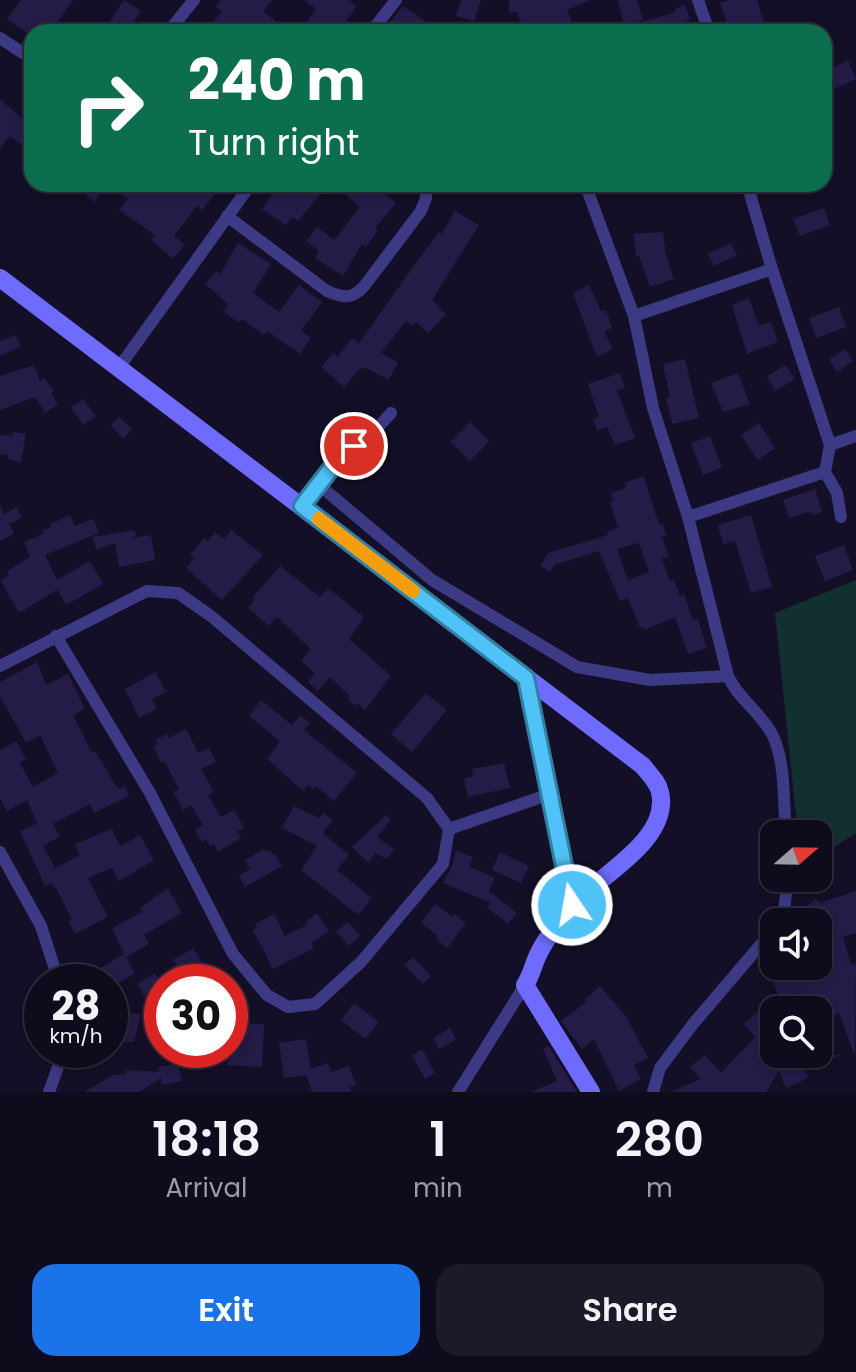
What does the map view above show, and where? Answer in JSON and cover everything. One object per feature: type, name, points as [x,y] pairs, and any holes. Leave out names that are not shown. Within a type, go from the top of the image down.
[{"type":"street","points":[[174,24],[194,0]]},
{"type":"street","points":[[377,24],[396,0]]},
{"type":"street","points":[[698,0],[706,24]]},
{"type":"street","points":[[0,38],[24,54]]},
{"type":"street","points":[[120,366],[245,192]]},
{"type":"street","points":[[227,216],[327,291],[349,297],[365,285],[421,211],[426,192]]},
{"type":"street","points":[[588,192],[634,316],[653,408],[688,517],[728,676],[732,686],[772,733],[779,752],[785,820]]},
{"type":"street","points":[[749,192],[830,445],[825,472],[837,493],[841,517]]},
{"type":"street","points":[[634,316],[772,269]]},
{"type":"street","points":[[0,278],[120,366],[643,766],[660,792],[655,828],[605,880],[572,905],[537,956],[525,985],[458,1092]]},
{"type":"street","points":[[302,506],[340,457],[371,435],[391,413]]},
{"type":"street","points":[[830,445],[856,436]]},
{"type":"street","points":[[688,517],[825,472]]},
{"type":"street","points":[[318,484],[432,580],[577,667],[650,680],[728,676]]},
{"type":"street","points":[[0,666],[56,636],[147,591],[178,593],[211,616],[427,798],[449,829],[443,864],[361,962],[315,1004],[288,1007],[267,995],[233,954],[150,793],[56,636]]},
{"type":"street","points":[[526,678],[572,905]]},
{"type":"street","points":[[449,829],[550,794]]},
{"type":"street","points":[[0,852],[4,869],[41,926],[53,964]]},
{"type":"street","points":[[653,1092],[660,1068],[760,945]]},
{"type":"street","points":[[525,985],[591,1092]]},
{"type":"street","points":[[49,1092],[58,1068]]},
{"type":"green space","points":[[856,580],[856,833],[832,848],[832,820],[797,820],[775,613]]},
{"type":"building","points":[[21,0],[73,0],[58,24],[24,24],[24,31],[7,19]]},
{"type":"building","points":[[124,0],[141,11],[132,24],[108,24]]},
{"type":"building","points":[[221,0],[272,0],[263,11],[280,24],[211,24],[222,11],[216,7]]},
{"type":"building","points":[[304,0],[349,0],[357,6],[344,24],[306,24],[316,9]]},
{"type":"building","points":[[461,0],[481,0],[474,21],[456,16]]},
{"type":"building","points":[[509,0],[589,0],[567,10],[572,24],[522,24],[517,12],[509,12]]},
{"type":"building","points":[[618,0],[637,0],[643,20],[624,24]]},
{"type":"building","points":[[757,0],[764,24],[727,24],[720,3]]},
{"type":"building","points":[[685,5],[690,20],[679,24],[634,24],[676,12],[675,9]]},
{"type":"building","points":[[403,6],[429,24],[388,24]]},
{"type":"building","points":[[848,60],[856,79],[833,90],[832,68]]},
{"type":"building","points":[[0,99],[24,120],[24,146],[10,136],[0,149]]},
{"type":"building","points":[[82,192],[102,192],[95,202]]},
{"type":"building","points":[[119,192],[217,192],[202,210],[197,206],[174,236],[185,245],[173,259],[151,240],[155,235],[119,210],[128,199]]},
{"type":"building","points":[[274,192],[322,192],[298,221],[292,217],[286,225],[262,209]]},
{"type":"building","points":[[342,192],[383,192],[396,203],[375,228],[378,230],[366,247],[362,244],[343,276],[315,258],[319,251],[306,241],[317,227],[334,240],[360,207]]},
{"type":"building","points":[[824,208],[830,225],[800,236],[793,219]]},
{"type":"building","points":[[455,211],[479,225],[432,300],[446,314],[428,333],[416,322],[413,326],[406,321],[381,353],[398,362],[389,380],[364,367],[344,387],[321,367],[333,353],[338,357],[352,338],[359,343]]},
{"type":"building","points":[[663,232],[674,279],[650,287],[639,256],[636,256],[634,234]]},
{"type":"building","points":[[238,243],[271,264],[253,293],[279,312],[299,285],[322,302],[301,331],[311,338],[300,354],[267,331],[264,335],[242,319],[239,323],[223,311],[228,304],[205,284],[216,271],[220,274]]},
{"type":"building","points":[[731,243],[737,255],[714,266],[708,254]]},
{"type":"building","points":[[589,285],[601,311],[606,310],[612,328],[604,331],[613,349],[597,357],[573,293]]},
{"type":"building","points":[[749,298],[759,326],[771,322],[778,342],[747,354],[732,305]]},
{"type":"building","points":[[839,307],[846,327],[816,338],[809,318]]},
{"type":"building","points":[[15,335],[21,346],[0,356],[0,341]]},
{"type":"building","points":[[845,349],[853,361],[837,372],[829,360]]},
{"type":"building","points":[[685,359],[699,418],[672,424],[663,364]]},
{"type":"building","points":[[34,365],[40,381],[44,378],[54,391],[51,393],[58,405],[45,413],[35,397],[0,410],[0,376]]},
{"type":"building","points":[[786,365],[795,379],[775,391],[767,376]]},
{"type":"building","points":[[620,373],[625,388],[617,390],[635,438],[615,445],[607,427],[597,431],[593,419],[599,417],[588,384]]},
{"type":"building","points":[[738,373],[750,404],[723,412],[711,383]]},
{"type":"building","points":[[83,399],[96,416],[83,425],[71,407]]},
{"type":"building","points":[[119,417],[132,429],[123,439],[111,425]]},
{"type":"building","points":[[470,422],[489,441],[470,461],[450,442]]},
{"type":"building","points":[[759,423],[775,448],[758,460],[741,435]]},
{"type":"building","points":[[13,432],[26,434],[21,462],[0,454],[0,435],[12,436]]},
{"type":"building","points":[[710,436],[722,468],[703,475],[691,443]]},
{"type":"building","points":[[644,476],[659,525],[663,524],[666,536],[662,537],[669,557],[662,559],[670,581],[674,580],[680,596],[684,594],[693,620],[698,619],[707,648],[688,654],[675,617],[644,630],[640,628],[628,598],[620,601],[599,551],[554,565],[550,572],[540,566],[548,553],[608,535],[607,532],[618,527],[610,502],[613,502],[611,493],[626,488],[624,483]],"holes":[[[639,543],[649,572],[628,580],[617,549]]]},
{"type":"building","points":[[815,489],[822,512],[814,515],[808,512],[789,518],[783,500]]},
{"type":"building","points":[[0,505],[4,514],[17,507],[22,518],[9,524],[14,534],[0,541]]},
{"type":"building","points":[[70,515],[75,526],[93,519],[99,533],[45,555],[57,580],[90,561],[103,584],[66,605],[57,590],[19,613],[0,580],[9,575],[7,571],[30,557],[24,542],[43,534],[42,531],[51,527],[50,524]]},
{"type":"building","points":[[751,515],[772,587],[751,593],[735,541],[723,544],[718,525]]},
{"type":"building","points":[[134,530],[136,536],[132,538],[151,535],[155,560],[119,567],[115,543],[97,550],[92,537]]},
{"type":"building","points":[[231,530],[263,555],[222,600],[186,568],[194,558],[190,555],[204,538],[208,541],[215,532],[224,539]]},
{"type":"building","points":[[844,545],[853,570],[825,581],[815,556]]},
{"type":"building","points":[[280,566],[320,597],[328,588],[364,617],[349,639],[391,676],[365,710],[358,703],[355,706],[347,698],[350,696],[330,677],[318,691],[308,682],[315,673],[301,661],[311,649],[277,617],[269,626],[248,608],[255,599],[253,597]]},
{"type":"building","points":[[37,662],[46,685],[68,674],[85,709],[73,715],[92,753],[95,751],[118,789],[125,786],[129,796],[94,813],[90,804],[53,824],[60,837],[43,845],[55,868],[80,855],[75,844],[112,829],[120,846],[140,835],[154,860],[119,881],[112,868],[88,878],[108,917],[75,934],[69,922],[72,920],[57,890],[51,883],[45,886],[20,831],[37,823],[27,800],[7,811],[0,798],[0,750],[16,741],[26,759],[20,763],[33,787],[58,773],[40,735],[26,743],[0,696],[0,682]]},
{"type":"building","points":[[156,672],[166,692],[152,699],[157,709],[139,718],[125,689]]},
{"type":"building","points":[[426,693],[447,710],[412,752],[391,734]]},
{"type":"building","points":[[261,700],[292,725],[300,715],[310,723],[304,730],[357,773],[334,801],[316,786],[313,789],[308,785],[303,791],[267,759],[280,741],[249,716]]},
{"type":"building","points":[[186,729],[198,753],[209,748],[216,762],[201,769],[214,792],[208,795],[221,817],[234,810],[244,828],[237,831],[241,838],[218,852],[214,844],[210,846],[206,839],[202,842],[195,830],[203,825],[191,805],[183,810],[173,792],[179,789],[153,746],[157,744],[155,740],[167,734],[169,738]]},
{"type":"building","points":[[504,763],[510,788],[468,797],[464,779],[474,776],[472,769]]},
{"type":"building","points":[[294,806],[319,818],[323,813],[333,820],[323,833],[349,855],[337,870],[372,898],[358,915],[301,870],[317,846],[282,828]]},
{"type":"building","points":[[386,815],[391,820],[377,837],[394,849],[387,859],[375,853],[369,863],[352,847]]},
{"type":"building","points":[[264,849],[275,854],[282,866],[245,887],[239,876],[250,869],[245,860]]},
{"type":"building","points":[[456,850],[473,857],[469,866],[495,878],[489,891],[517,913],[508,924],[487,907],[491,903],[443,883]]},
{"type":"building","points":[[500,852],[529,866],[521,883],[492,870]]},
{"type":"building","points":[[168,888],[182,913],[144,935],[149,944],[126,957],[135,973],[128,977],[128,964],[107,964],[124,954],[112,928],[142,912],[140,908]]},
{"type":"building","points":[[856,891],[856,933],[843,937],[851,965],[856,963],[855,1056],[839,1013],[832,1015],[832,996],[797,996],[796,993],[778,996],[773,980],[832,980],[832,908],[806,908],[815,898],[820,903]]},
{"type":"building","points":[[435,904],[466,923],[447,948],[436,939],[438,936],[421,923]]},
{"type":"building","points":[[317,913],[329,931],[311,943],[314,948],[273,969],[253,930],[257,928],[255,924],[274,914],[285,936],[307,925],[305,922]]},
{"type":"building","points":[[348,922],[360,936],[349,946],[336,932]]},
{"type":"building","points":[[193,948],[203,964],[175,964],[173,960]]},
{"type":"building","points":[[413,957],[431,976],[423,984],[404,965]]},
{"type":"building","points":[[144,980],[144,996],[137,984]]},
{"type":"building","points":[[600,986],[627,1018],[648,1058],[634,1065],[641,1079],[619,1091],[594,1039],[582,1049],[561,1021],[586,1002],[584,1000]]},
{"type":"building","points":[[354,1003],[379,1022],[365,1039],[341,1020]]},
{"type":"building","points":[[760,1010],[760,1068],[808,1068],[805,1069],[808,1078],[786,1088],[779,1071],[766,1092],[670,1092],[701,1079],[690,1067],[705,1055],[721,1073],[755,1037],[744,1024]]},
{"type":"building","points":[[128,1014],[141,1014],[134,1042],[128,1042]]},
{"type":"building","points":[[248,1023],[264,1024],[262,1067],[248,1066]]},
{"type":"building","points":[[450,1028],[456,1040],[439,1049],[433,1038]]},
{"type":"building","points":[[306,1039],[311,1069],[328,1063],[331,1072],[349,1066],[356,1085],[350,1087],[351,1092],[312,1092],[306,1075],[284,1078],[279,1043]]},
{"type":"building","points":[[549,1046],[577,1092],[531,1092],[557,1081],[543,1049]]},
{"type":"building","points":[[422,1049],[435,1073],[425,1079],[412,1055]]},
{"type":"building","points":[[158,1068],[179,1068],[182,1081],[162,1085],[161,1078],[139,1092],[84,1092],[113,1075],[126,1074],[126,1070],[159,1072]]},
{"type":"slow traffic","points":[[319,519],[413,591]]},
{"type":"route","points":[[354,446],[340,457],[302,506],[526,678],[572,905]]}]
